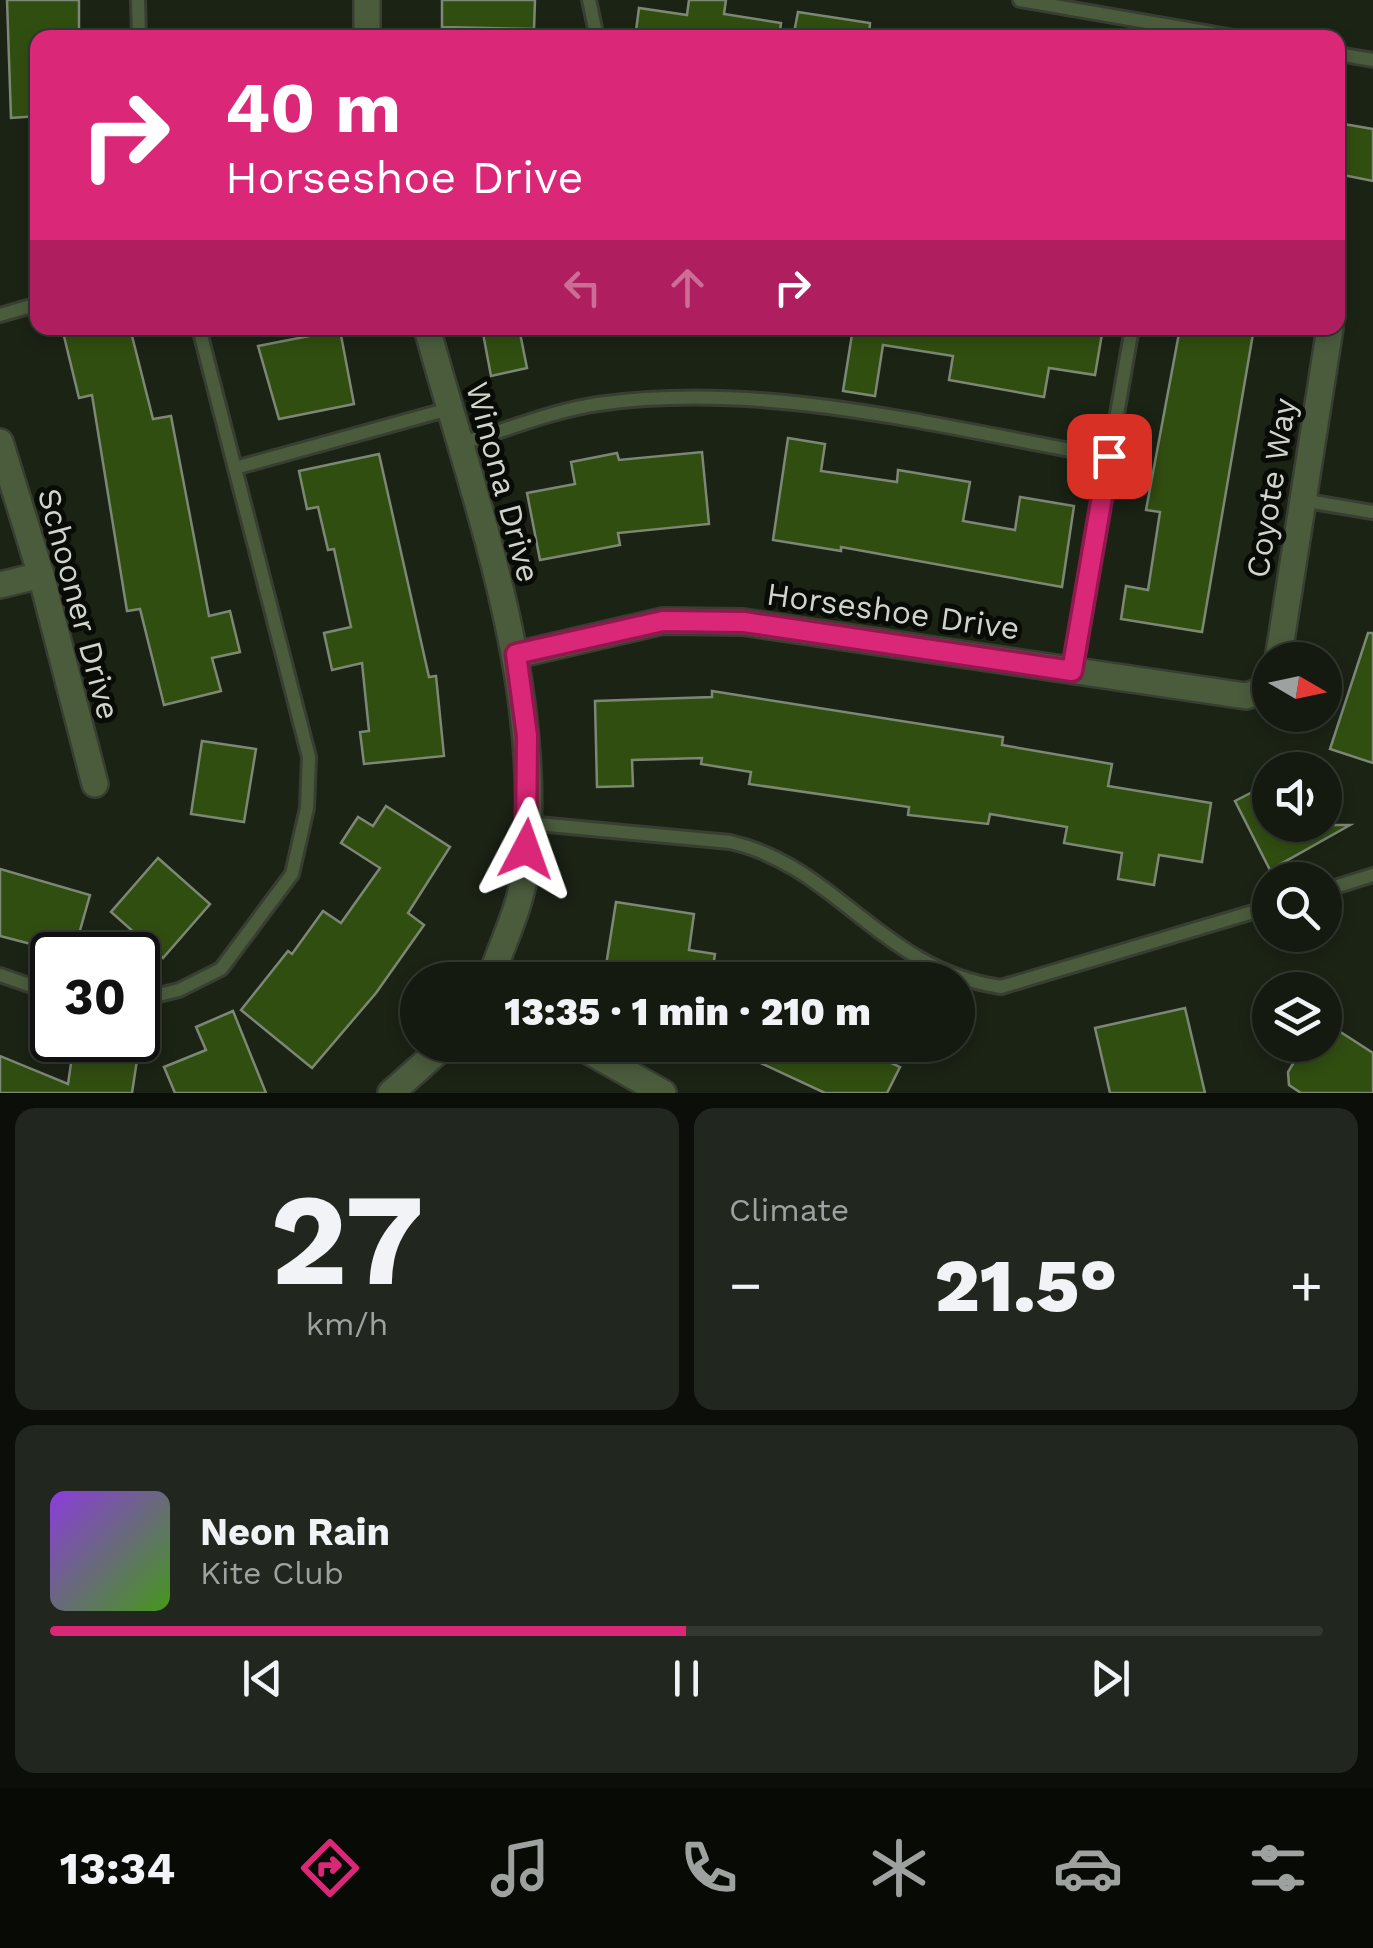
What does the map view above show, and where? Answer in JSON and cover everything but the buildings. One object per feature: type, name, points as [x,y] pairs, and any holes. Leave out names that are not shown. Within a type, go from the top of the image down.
[{"type":"street","points":[[366,30],[367,0]]},
{"type":"street","name":"Winona Drive","points":[[429,335],[516,654],[527,736],[524,876],[496,962]]},
{"type":"street","name":"Coyote Way","points":[[1281,642],[1329,335]]},
{"type":"street","name":"Schooner Drive","points":[[0,442],[41,574],[95,784]]},
{"type":"street","points":[[0,585],[41,574]]},
{"type":"street","name":"Horseshoe Drive","points":[[516,654],[663,621],[744,622],[1252,694]]},
{"type":"street","points":[[391,1093],[426,1062]]},
{"type":"street","points":[[608,1062],[663,1093]]},
{"type":"lane","points":[[138,0],[140,30]]},
{"type":"lane","points":[[589,0],[595,30]]},
{"type":"lane","points":[[1020,0],[1194,30]]},
{"type":"lane","points":[[1345,55],[1373,60]]},
{"type":"lane","points":[[0,315],[30,306]]},
{"type":"lane","points":[[160,995],[179,990],[221,969],[292,874],[307,808],[309,758],[200,335]]},
{"type":"lane","points":[[1072,671],[1131,335]]},
{"type":"lane","points":[[459,444],[595,404],[712,397],[812,405],[1109,456]]},
{"type":"lane","points":[[236,468],[449,410]]},
{"type":"lane","points":[[1301,500],[1373,512]]},
{"type":"lane","points":[[528,823],[730,842],[762,849],[797,869],[922,964],[965,982],[1001,987],[1252,912]]},
{"type":"lane","points":[[1342,885],[1373,875]]},
{"type":"lane","points":[[0,976],[30,986]]},
{"type":"route","points":[[526,849],[530,797],[527,736],[516,654],[663,621],[744,622],[1072,671],[1109,456]]}]
